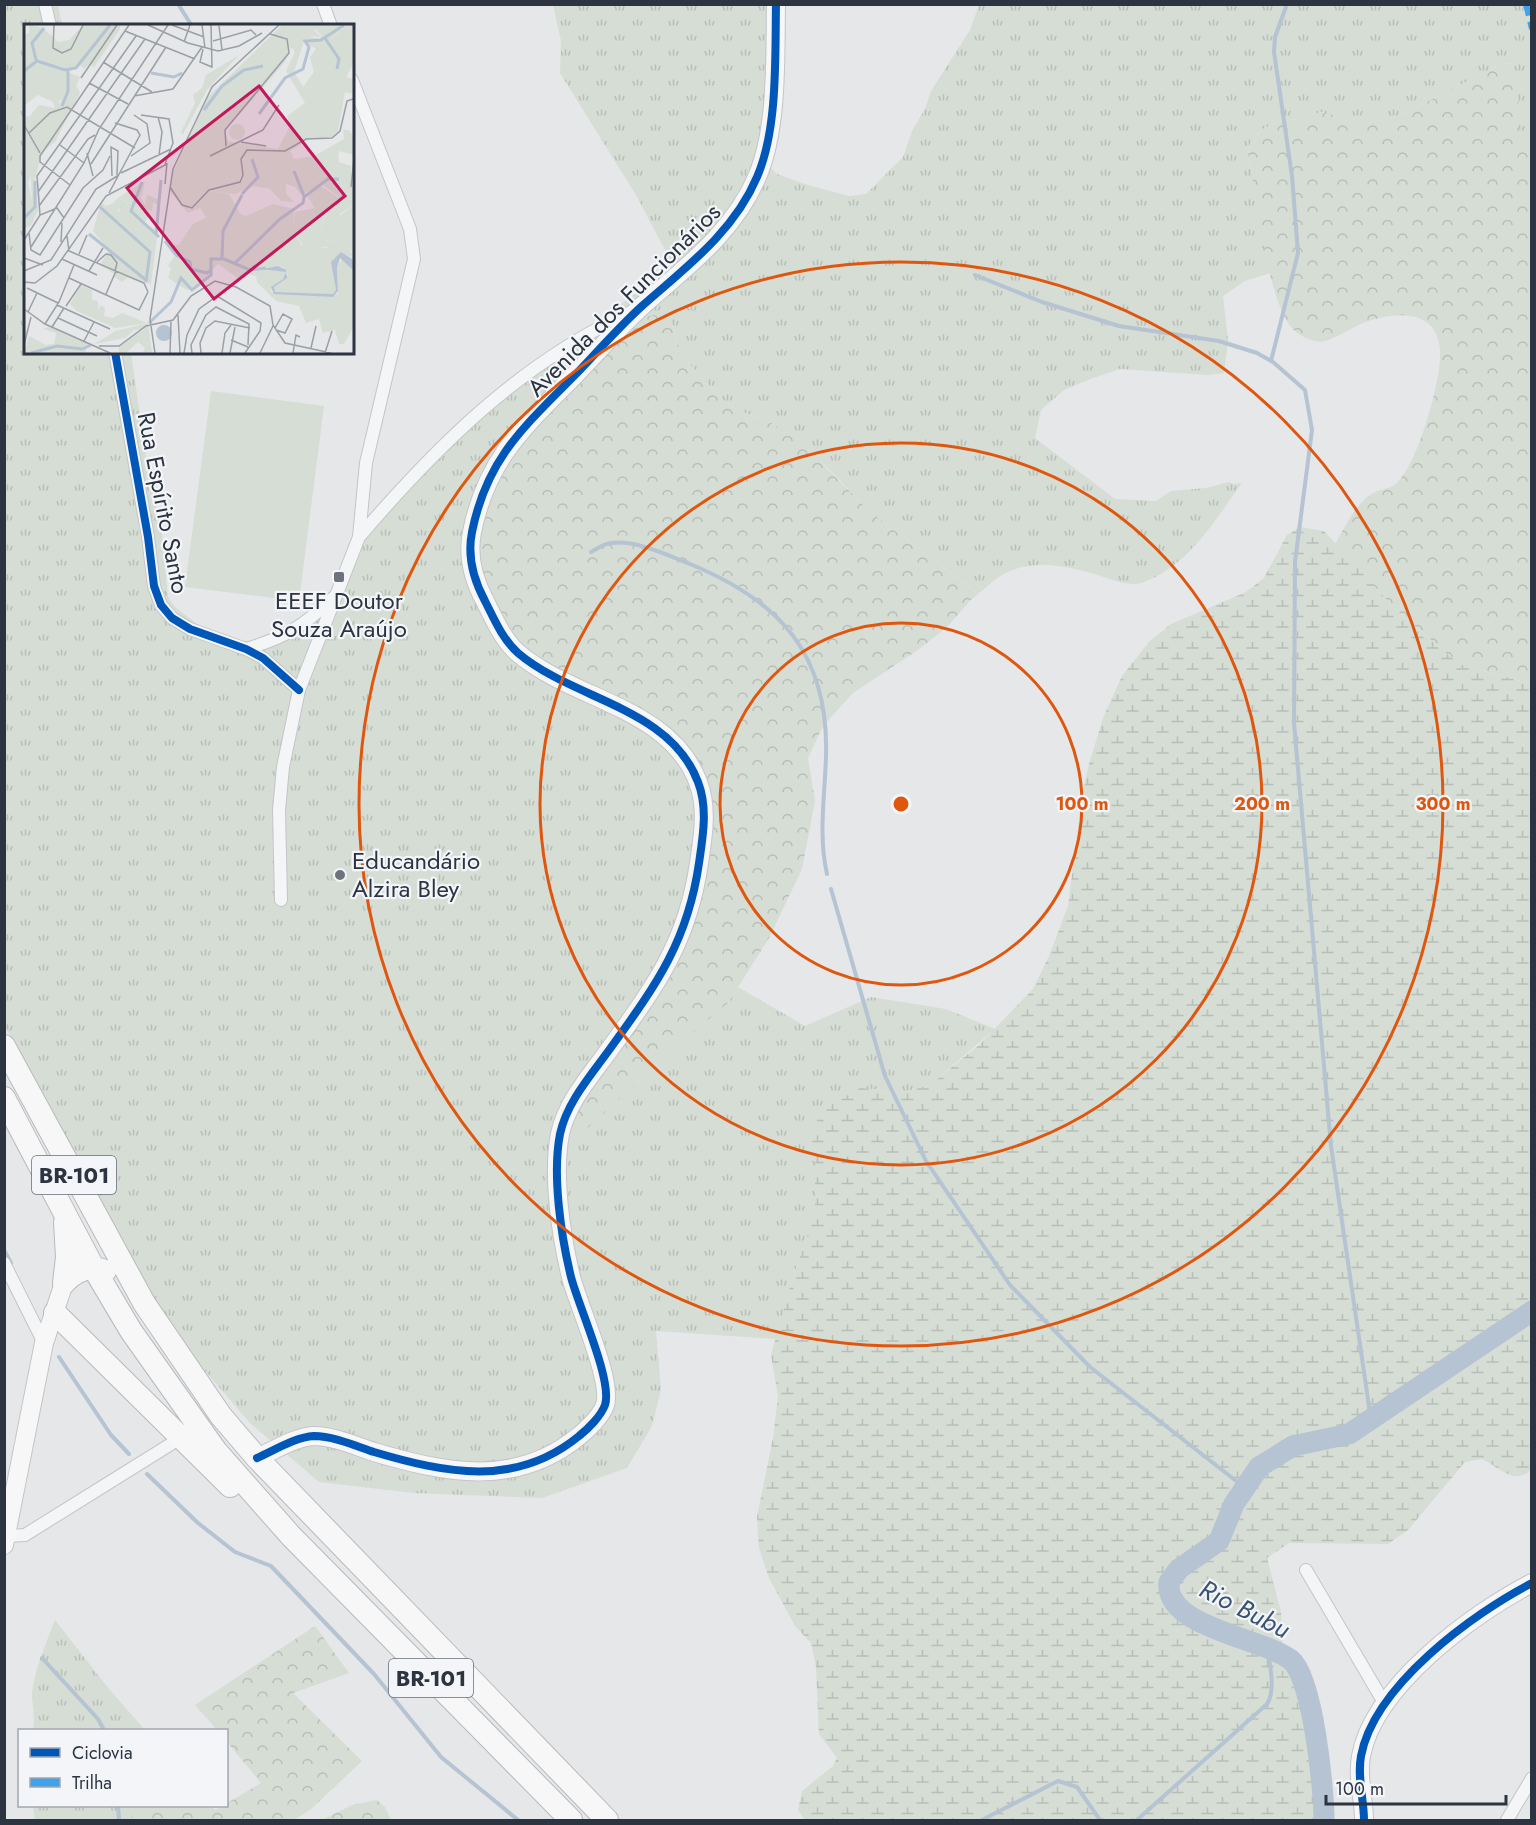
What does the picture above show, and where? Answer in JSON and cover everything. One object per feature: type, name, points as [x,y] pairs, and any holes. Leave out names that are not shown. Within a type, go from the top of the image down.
[{"type":"highway","name":"BR-101","points":[[4,1046],[144,1303],[221,1416],[257,1458],[608,1821]]},
{"type":"highway","name":"BR-101","points":[[4,1098],[93,1268],[131,1331],[216,1451],[291,1536],[571,1821]]},
{"type":"highway","points":[[64,1212],[67,1257],[64,1283]]},
{"type":"highway","points":[[64,1283],[79,1270],[93,1268],[112,1273],[122,1281],[202,1411],[209,1416],[221,1416]]},
{"type":"highway","points":[[55,1313],[179,1439],[260,1515],[291,1536]]},
{"type":"street","points":[[45,4],[50,24]]},
{"type":"street","points":[[323,4],[330,24]]},
{"type":"street","name":"Avenida dos Funcionários","points":[[257,1458],[290,1443],[320,1436],[404,1461],[453,1472],[510,1469],[552,1455],[584,1433],[604,1407],[606,1387],[572,1280],[564,1239],[558,1165],[560,1132],[575,1097],[651,992],[678,944],[695,892],[704,813],[696,776],[667,736],[631,714],[564,684],[516,652],[482,596],[470,562],[470,547],[487,480],[515,436],[638,309],[674,279],[732,222],[757,177],[763,159],[774,95],[776,4]]},
{"type":"street","points":[[281,900],[279,810],[283,767],[300,690],[359,537],[370,444],[409,286],[414,244],[354,85]]},
{"type":"street","points":[[359,537],[450,436],[500,393],[582,338],[638,309]]},
{"type":"street","name":"Rua Espírito Santo","points":[[115,354],[148,537],[154,586],[160,605],[172,618],[190,630],[246,649],[271,664],[300,690]]},
{"type":"street","points":[[246,649],[282,638],[300,628],[337,595]]},
{"type":"street","points":[[4,1263],[44,1343]]},
{"type":"street","points":[[64,1283],[44,1343],[6,1541],[25,1535],[179,1439]]},
{"type":"street","points":[[1306,1570],[1386,1706]]},
{"type":"street","points":[[1364,1821],[1360,1785],[1361,1756],[1371,1729],[1386,1706],[1416,1668],[1442,1641],[1532,1583]]},
{"type":"street","points":[[1508,1821],[1532,1778]]},
{"type":"green space","points":[[4,5],[58,5],[62,24],[24,24],[24,354],[131,354],[146,457],[162,534],[168,597],[174,606],[206,631],[227,640],[249,641],[287,632],[334,590],[346,563],[404,480],[570,340],[674,267],[636,195],[560,73],[561,41],[553,5],[771,5],[761,158],[777,174],[849,196],[866,194],[903,157],[912,131],[925,109],[931,91],[970,30],[979,5],[1531,5],[1531,162],[1520,138],[1512,63],[1502,64],[1401,115],[1368,123],[1321,112],[1299,119],[1279,121],[1263,129],[1250,143],[1248,154],[1271,273],[1245,281],[1223,296],[1228,341],[1224,373],[1208,375],[1120,369],[1064,390],[1041,410],[1035,438],[1115,499],[1156,501],[1171,491],[1206,488],[1229,482],[1242,483],[1188,553],[1174,565],[1144,582],[1124,583],[1066,567],[1027,566],[1002,575],[970,601],[976,592],[870,512],[826,466],[773,424],[738,410],[719,397],[687,361],[675,339],[673,324],[641,718],[704,781],[703,875],[577,1138],[678,1045],[728,1003],[738,987],[805,1026],[871,997],[946,1009],[995,1029],[930,1085],[894,1095],[876,1089],[810,1132],[815,1152],[815,1215],[791,1283],[776,1339],[656,1331],[661,1390],[652,1426],[627,1468],[542,1498],[414,1493],[319,1482],[250,1423],[187,1350],[132,1264],[5,1026]]},
{"type":"green space","points":[[1512,63],[1518,96],[1520,138],[1532,162],[1531,684],[1459,664],[1397,611],[1335,544],[1361,503],[1373,493],[1392,487],[1405,473],[1426,425],[1438,372],[1439,343],[1435,331],[1427,323],[1406,315],[1366,322],[1325,341],[1310,340],[1296,332],[1286,319],[1270,276],[1248,154],[1250,143],[1263,129],[1279,121],[1299,119],[1321,112],[1368,123],[1401,115],[1502,64]]},
{"type":"green space","points":[[654,315],[667,318],[673,324],[675,339],[687,361],[719,397],[738,410],[773,424],[806,447],[870,512],[977,593],[946,628],[918,650],[853,693],[823,726],[808,758],[815,801],[802,869],[769,938],[728,1003],[678,1045],[577,1138],[568,1137],[570,1111],[646,1005],[709,838],[688,758],[504,634],[484,599],[473,530],[509,450],[617,342],[645,317]]},
{"type":"green space","points":[[211,391],[324,406],[299,601],[185,587]]},
{"type":"green space","points":[[1300,527],[1324,531],[1397,611],[1459,664],[1531,684],[1531,1470],[1519,1476],[1513,1476],[1482,1459],[1465,1462],[1408,1530],[1388,1544],[1289,1543],[1267,1558],[1281,1612],[1283,1656],[1301,1682],[1313,1690],[1315,1697],[1314,1716],[1319,1732],[1330,1820],[805,1820],[798,1810],[802,1791],[833,1766],[837,1758],[819,1734],[816,1667],[811,1643],[795,1626],[769,1578],[759,1548],[757,1517],[773,1438],[778,1396],[771,1355],[791,1283],[815,1214],[815,1152],[810,1132],[824,1109],[860,1088],[876,1089],[894,1095],[930,1085],[980,1044],[1033,989],[1049,956],[1068,906],[1082,796],[1089,764],[1103,718],[1122,676],[1149,642],[1171,624],[1246,592],[1264,578],[1287,535]]},
{"type":"green space","points":[[55,1620],[109,1689],[144,1729],[33,1729],[32,1690],[40,1659]]},
{"type":"green space","points":[[315,1626],[349,1673],[293,1693],[362,1761],[311,1809],[294,1820],[132,1820],[131,1807],[212,1807],[215,1810],[228,1807],[228,1802],[261,1783],[228,1743],[228,1729],[216,1729],[195,1705]]},
{"type":"green space","points":[[377,1800],[385,1807],[391,1820],[322,1820],[352,1805]]},
{"type":"green space","points":[[33,1807],[131,1807],[132,1820],[35,1820]]},
{"type":"waterway","points":[[178,4],[191,24]]},
{"type":"waterway","points":[[1271,361],[1298,253],[1292,176],[1274,52],[1275,37],[1287,4]]},
{"type":"waterway","points":[[975,275],[1042,302],[1119,326],[1219,341],[1257,353],[1273,362],[1305,390],[1312,430],[1295,562],[1294,723],[1331,1146],[1371,1420]]},
{"type":"waterway","points":[[591,552],[609,543],[631,544],[652,549],[690,564],[750,595],[773,614],[793,636],[808,660],[819,688],[825,720],[826,756],[822,830],[827,874]]},
{"type":"waterway","points":[[831,889],[885,1076],[926,1161],[1010,1285],[1090,1367],[1244,1487]]},
{"type":"waterway","points":[[4,1250],[11,1263]]},
{"type":"waterway","name":"Rio Bubu","points":[[1324,1820],[1316,1736],[1299,1671],[1291,1660],[1278,1652],[1198,1621],[1182,1610],[1172,1598],[1169,1582],[1179,1569],[1219,1541],[1234,1504],[1259,1467],[1293,1446],[1349,1434],[1532,1311]]},
{"type":"waterway","points":[[59,1357],[111,1435],[129,1454]]},
{"type":"waterway","points":[[147,1474],[198,1523],[235,1552],[271,1566],[374,1674],[441,1757],[518,1820]]},
{"type":"waterway","points":[[1137,1820],[1267,1704],[1272,1684],[1266,1646]]},
{"type":"waterway","points":[[42,1658],[98,1719],[103,1729]]},
{"type":"waterway","points":[[982,1820],[1058,1781],[1077,1787],[1100,1820]]},
{"type":"waterway","points":[[118,1807],[119,1820]]},
{"type":"marked path","points":[[1526,4],[1532,29]]},
{"type":"cycle path","points":[[257,1458],[292,1441],[321,1436],[427,1466],[453,1470],[505,1469],[530,1463],[555,1452],[586,1430],[605,1405],[606,1394],[600,1361],[571,1277],[564,1243],[557,1186],[560,1134],[568,1110],[643,1002],[679,938],[694,890],[699,863],[704,822],[703,802],[698,782],[684,757],[666,737],[618,707],[540,669],[513,648],[499,629],[477,584],[470,550],[472,532],[479,506],[498,462],[525,426],[625,322],[707,248],[722,232],[747,197],[764,158],[769,137],[774,92],[776,4]]},
{"type":"cycle path","points":[[115,354],[148,537],[154,586],[161,605],[172,618],[190,629],[246,649],[263,658],[299,690]]},
{"type":"cycle path","points":[[1364,1820],[1361,1756],[1370,1730],[1385,1704],[1405,1679],[1455,1633],[1508,1596],[1532,1583]]},
{"type":"place","name":"EEEF Doutor Souza Araújo","points":[[339,577]]},
{"type":"place","name":"Educandário Alzira Bley","points":[[340,875]]}]
